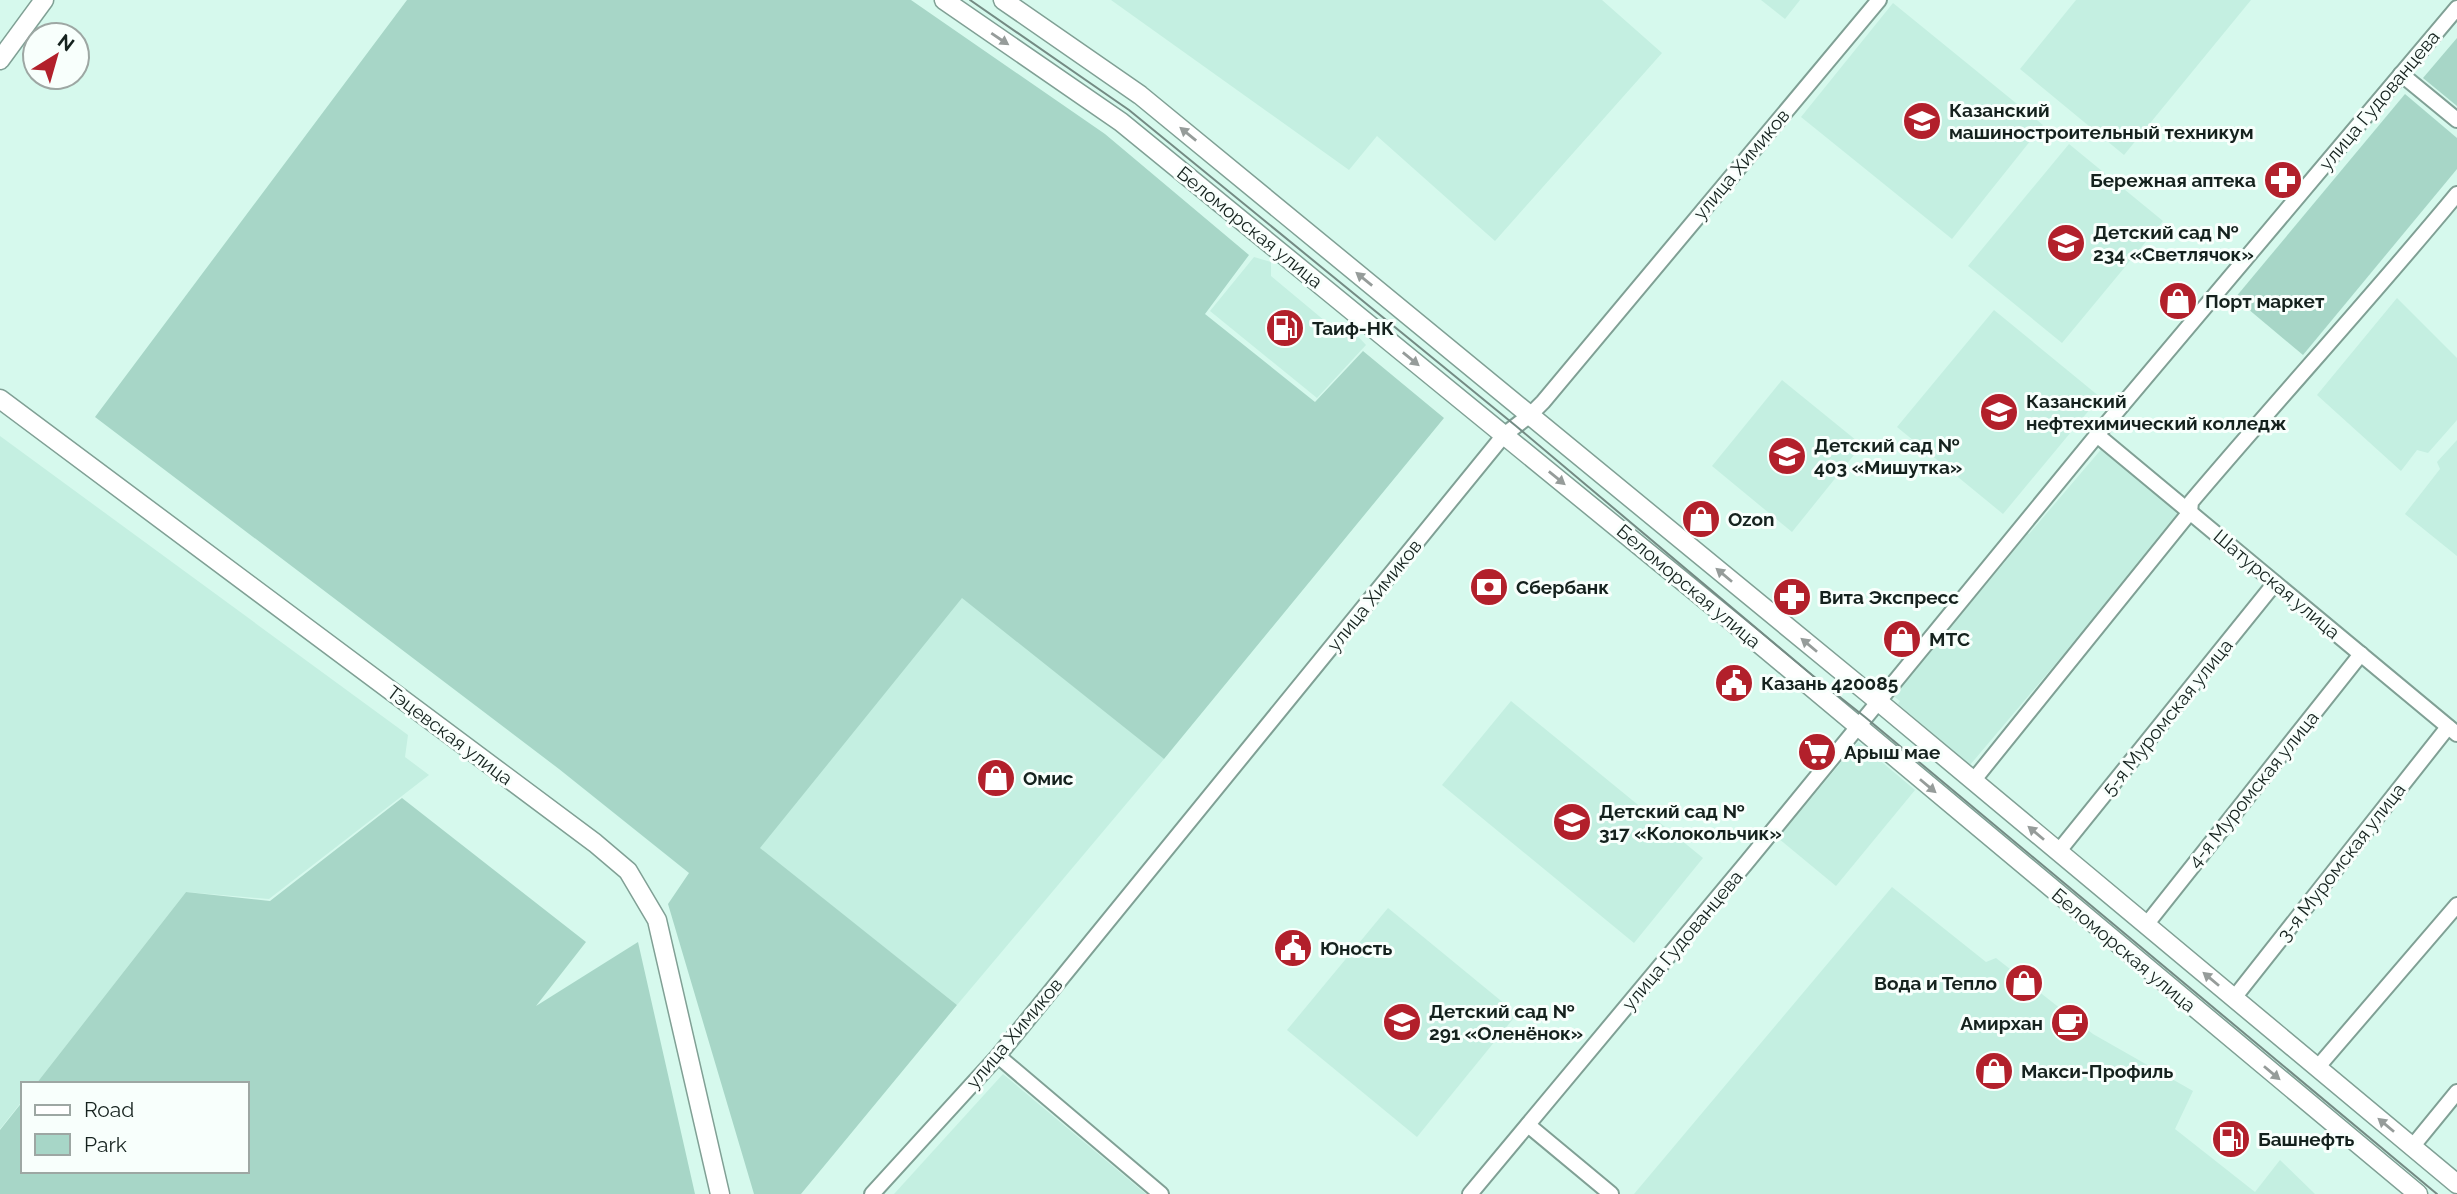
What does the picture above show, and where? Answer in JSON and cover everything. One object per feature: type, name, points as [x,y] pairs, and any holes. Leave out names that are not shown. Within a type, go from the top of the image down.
[{"type":"main road","points":[[0,60],[44,0]]},
{"type":"main road","name":"Беломорская улица","points":[[944,0],[1121,122],[1756,641],[2418,1194]]},
{"type":"main road","name":"Беломорская улица","points":[[1003,0],[1140,95],[1878,702],[2457,1184]]},
{"type":"main road","points":[[1121,122],[1140,95]]},
{"type":"main road","name":"Тэцевская улица","points":[[0,399],[595,843],[628,871],[657,919],[720,1194]]},
{"type":"main road","points":[[2238,1044],[2260,1020]]},
{"type":"street","name":"улица Химиков","points":[[872,1194],[998,1056],[1504,435],[1530,415],[1879,0]]},
{"type":"street","name":"улица Гудованцева","points":[[1470,1194],[2097,435],[2457,8]]},
{"type":"street","points":[[2401,74],[2457,120]]},
{"type":"street","points":[[1973,781],[2190,512],[2191,502],[2291,384],[2402,261],[2457,194]]},
{"type":"street","name":"Шатурская улица","points":[[2097,435],[2453,730]]},
{"type":"street","name":"5-я Муромская улица","points":[[2058,852],[2275,583]]},
{"type":"street","name":"4-я Муромская улица","points":[[2146,925],[2361,654]]},
{"type":"street","name":"3-я Муромская улица","points":[[2234,998],[2453,730]]},
{"type":"street","points":[[2317,1068],[2457,905]]},
{"type":"street","points":[[998,1056],[1161,1194]]},
{"type":"street","points":[[2412,1147],[2457,1092]]},
{"type":"street","points":[[1528,1125],[1611,1194]]},
{"type":"shaded area","points":[[1111,0],[1602,0],[1662,53],[1495,241],[1377,136],[1349,170]]},
{"type":"shaded area","points":[[1761,0],[1800,0],[1785,19]]},
{"type":"shaded area","points":[[2076,0],[2251,0],[2124,155],[2020,69]]},
{"type":"shaded area","name":"Казанский машиностроительный техникум","points":[[1893,3],[2043,125],[1952,239],[1801,117]]},
{"type":"shaded area","name":"Детский сад № 234 «Светлячок»","points":[[2069,144],[2163,221],[2062,343],[1968,266]]},
{"type":"shaded area","points":[[1254,257],[1271,262],[1271,276],[1343,336],[1354,332],[1366,345],[1317,398],[1210,311]]},
{"type":"shaded area","points":[[2397,298],[2457,358],[2457,420],[2428,453],[2417,450],[2401,471],[2317,395]]},
{"type":"shaded area","name":"Казанский нефтехимический колледж","points":[[1994,310],[2100,397],[2003,514],[1897,427]]},
{"type":"shaded area","name":"Детский сад № 403 «Мишутка»","points":[[1782,380],[1862,445],[1792,532],[1712,466]]},
{"type":"shaded area","points":[[0,436],[408,735],[405,757],[429,775],[269,899],[186,892],[38,1082],[21,1082],[21,1103],[0,1129]]},
{"type":"shaded area","points":[[2457,440],[2457,556],[2405,514],[2440,469],[2437,462]]},
{"type":"shaded area","points":[[2104,446],[2183,513],[1970,765],[1898,704],[1900,701],[1892,695],[2027,533],[2029,534]]},
{"type":"shaded area","points":[[962,597],[1164,759],[957,1005],[759,848]]},
{"type":"shaded area","name":"Детский сад № 317 «Колокольчик»","points":[[1511,701],[1703,858],[1634,943],[1442,785]]},
{"type":"shaded area","points":[[1858,742],[1915,790],[1836,886],[1778,838]]},
{"type":"shaded area","points":[[1892,887],[1986,962],[1996,958],[2093,1034],[2193,1091],[2175,1129],[2255,1192],[2280,1160],[2315,1194],[1634,1194]]},
{"type":"shaded area","name":"Детский сад № 291 «Оленёнок»","points":[[1388,908],[1517,1014],[1417,1137],[1287,1030]]},
{"type":"shaded area","points":[[1003,1074],[1146,1194],[894,1194]]},
{"type":"green space","points":[[407,0],[911,0],[1105,134],[1249,255],[1205,314],[1315,402],[1363,351],[1444,418],[1164,759],[962,598],[760,848],[957,1005],[801,1194],[754,1194],[668,904],[689,873],[559,769],[95,417]]},
{"type":"green space","points":[[2457,38],[2457,106],[2423,78]]},
{"type":"green space","points":[[2405,94],[2457,138],[2457,169],[2303,355],[2235,298]]},
{"type":"green space","points":[[402,798],[586,942],[536,1006],[638,942],[695,1194],[0,1194],[0,1130],[21,1104],[21,1173],[248,1173],[248,1082],[38,1082],[186,892],[270,901]]},
{"type":"tram line","points":[[970,0],[1129,110],[1516,426],[2437,1194]]},
{"type":"place","name":"Казанский машиностроительный техникум","points":[[1922,121]]},
{"type":"place","name":"Бережная аптека","points":[[2283,180]]},
{"type":"place","name":"Детский сад № 234 «Светлячок»","points":[[2066,243]]},
{"type":"place","name":"Порт маркет","points":[[2178,301]]},
{"type":"place","name":"Таиф-НК","points":[[1285,328]]},
{"type":"place","name":"Казанский нефтехимический колледж","points":[[1999,412]]},
{"type":"place","name":"Детский сад № 403 «Мишутка»","points":[[1787,456]]},
{"type":"place","name":"Ozon","points":[[1701,519]]},
{"type":"place","name":"Сбербанк","points":[[1489,587]]},
{"type":"place","name":"Вита Экспресс","points":[[1792,597]]},
{"type":"place","name":"МТС","points":[[1902,639]]},
{"type":"place","name":"Казань 420085","points":[[1734,683]]},
{"type":"place","name":"Арыш мае","points":[[1817,752]]},
{"type":"place","name":"Омис","points":[[996,778]]},
{"type":"place","name":"Детский сад № 317 «Колокольчик»","points":[[1572,822]]},
{"type":"place","name":"Юность","points":[[1293,948]]},
{"type":"place","name":"Вода и Тепло","points":[[2024,983]]},
{"type":"place","name":"Детский сад № 291 «Оленёнок»","points":[[1402,1022]]},
{"type":"place","name":"Амирхан","points":[[2070,1023]]},
{"type":"place","name":"Макси-Профиль","points":[[1994,1071]]},
{"type":"place","name":"Башнефть","points":[[2231,1139]]}]
